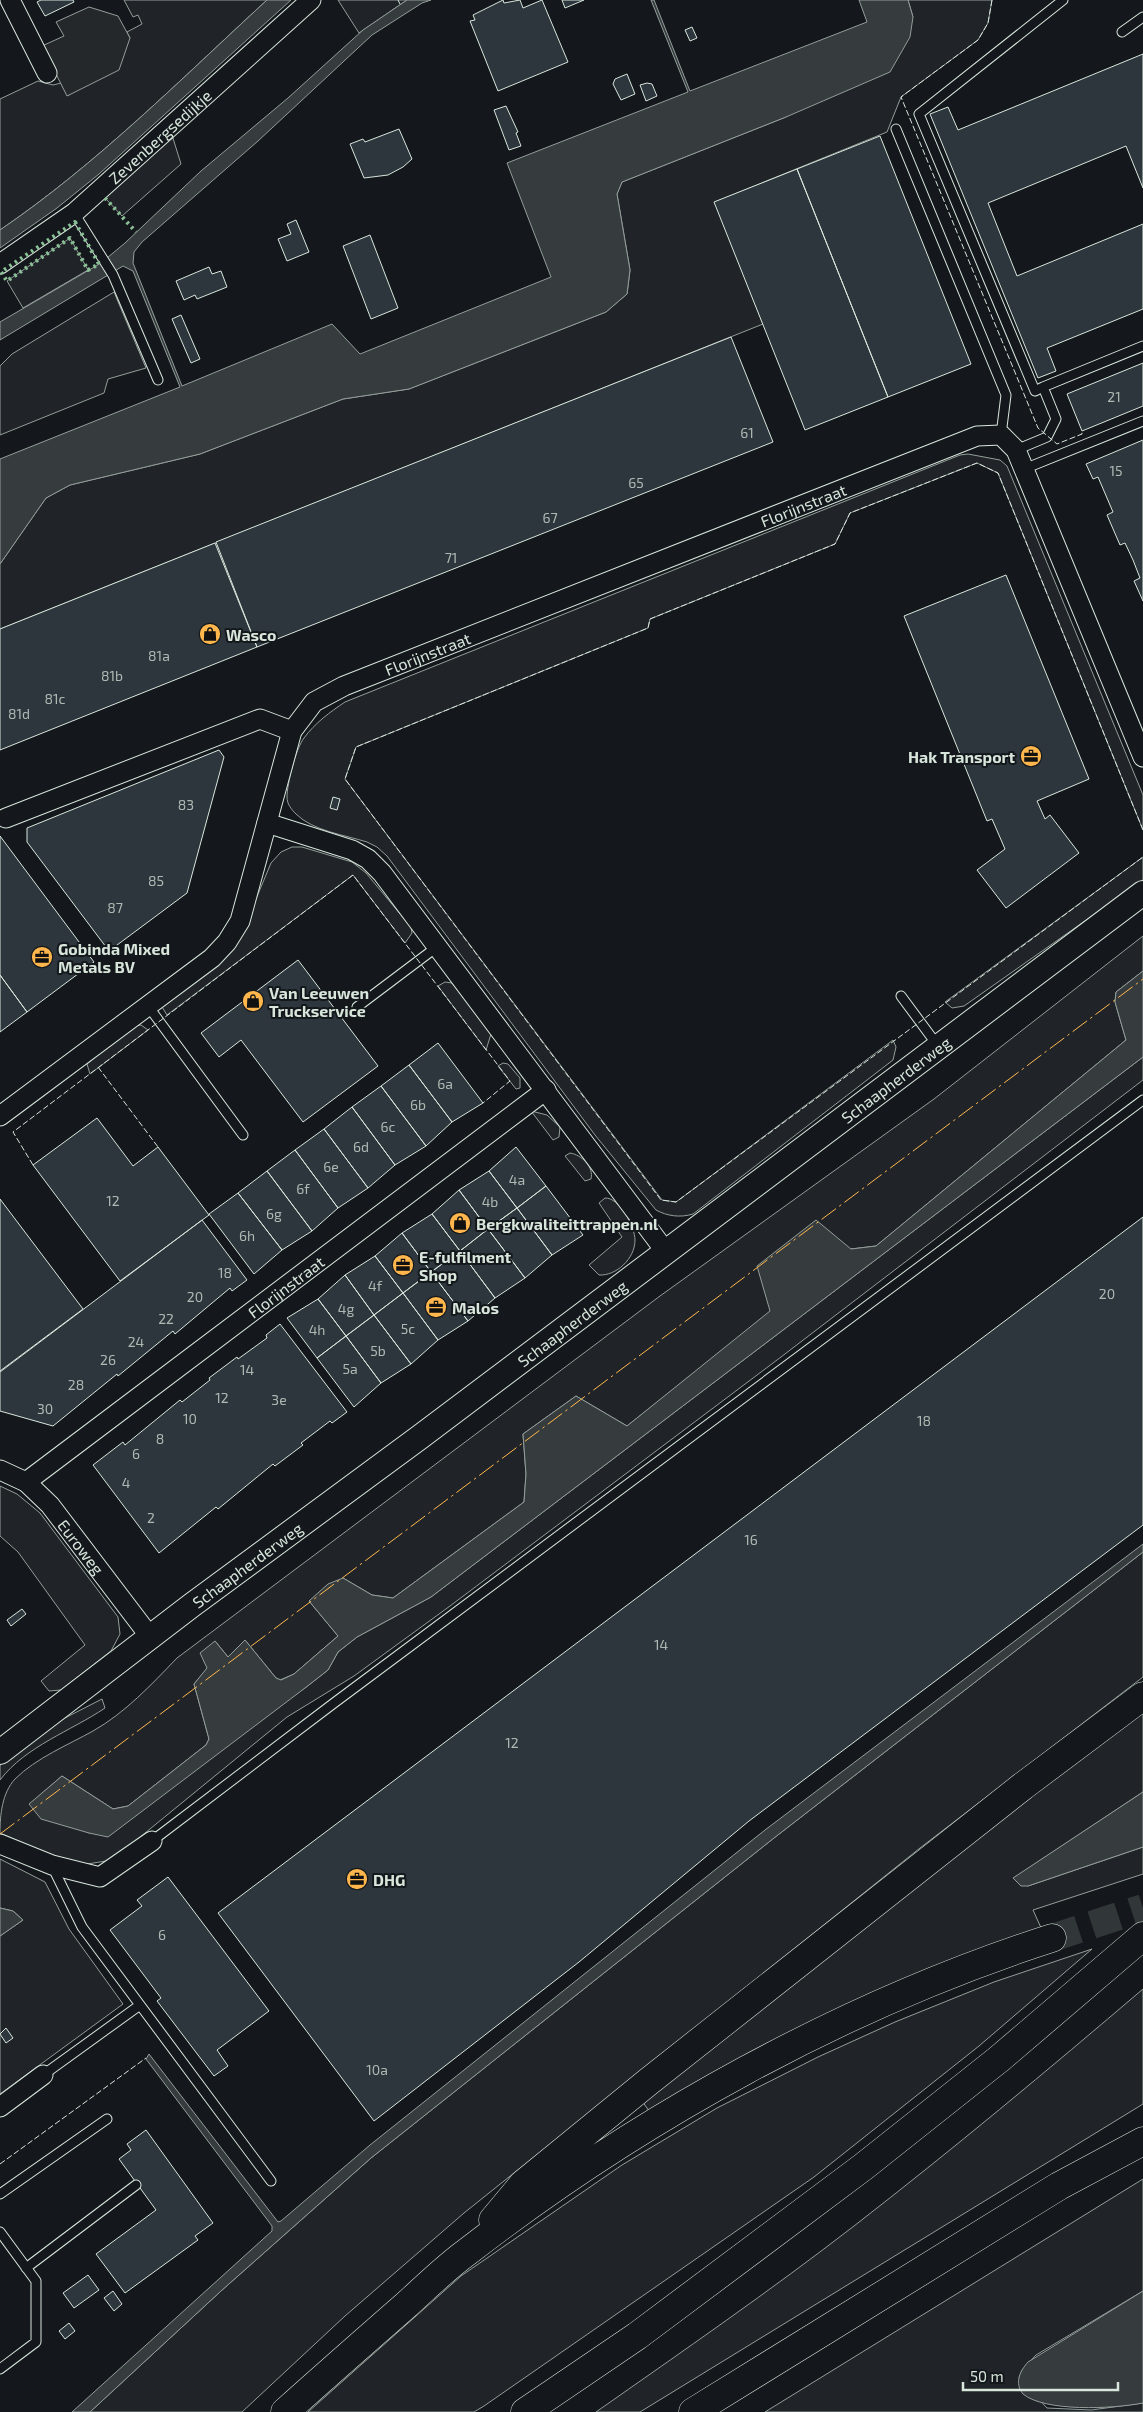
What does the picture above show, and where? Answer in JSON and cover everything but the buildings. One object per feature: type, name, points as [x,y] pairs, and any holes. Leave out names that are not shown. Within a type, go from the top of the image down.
[{"type":"highway","points":[[465,2253],[523,2184],[648,2082],[984,1817],[1143,1696]]},
{"type":"highway","points":[[525,2412],[644,2330],[863,2167],[999,2059],[1143,1936]]},
{"type":"highway","points":[[285,2412],[465,2253],[597,2159],[692,2100],[788,2049],[898,1997],[1052,1938]]},
{"type":"highway","points":[[693,2412],[1059,2186],[1143,2127]]},
{"type":"highway","points":[[1059,2186],[1143,2141]]},
{"type":"street","points":[[10,0],[47,73]]},
{"type":"street","name":"Zevenbergsedijkje","points":[[0,264],[74,213],[311,0]]},
{"type":"street","points":[[1000,435],[1016,450],[1143,757]]},
{"type":"street","name":"Florijnstraat","points":[[0,1116],[212,958],[227,942],[240,921],[292,731],[314,702],[344,686],[977,436],[1000,435]]},
{"type":"street","points":[[6,818],[260,719],[292,731]]},
{"type":"street","points":[[267,823],[352,850],[368,859],[396,891],[438,946],[666,1252]]},
{"type":"street","name":"Schaapherderweg","points":[[0,1752],[1143,893]]},
{"type":"street","name":"Florijnstraat","points":[[26,1482],[546,1090]]},
{"type":"street","name":"Euroweg","points":[[0,1470],[26,1482],[56,1513],[151,1638]]},
{"type":"street","points":[[0,1844],[52,1866],[100,1877],[152,1841]]},
{"type":"street","points":[[0,2107],[43,2075]]},
{"type":"lane","points":[[1063,0],[919,114],[1035,391],[1143,346]]},
{"type":"lane","points":[[1122,32],[1143,17]]},
{"type":"lane","points":[[896,129],[1006,395],[1000,435]]},
{"type":"lane","points":[[74,213],[113,275],[158,380]]},
{"type":"lane","points":[[1016,450],[1047,437],[1056,419],[1043,387]]},
{"type":"lane","points":[[1024,469],[1143,422]]},
{"type":"lane","points":[[356,1007],[438,946]]},
{"type":"lane","points":[[901,996],[938,1047]]},
{"type":"lane","points":[[148,1006],[243,1135]]},
{"type":"lane","points":[[152,1841],[342,1697],[1143,1100]]},
{"type":"lane","points":[[52,1866],[82,1927],[271,2181]]},
{"type":"lane","points":[[43,2075],[140,2005]]},
{"type":"lane","points":[[0,2194],[107,2119]]},
{"type":"lane","points":[[26,2268],[136,2185]]},
{"type":"lane","points":[[0,2232],[36,2281],[36,2342],[0,2368]]},
{"type":"shaded area","points":[[124,0],[267,0],[138,120],[71,177],[0,230],[0,99],[38,81],[53,85],[61,83],[68,96],[130,38],[127,32],[142,24],[138,15],[133,17]]},
{"type":"shaded area","points":[[267,0],[291,0],[99,174],[57,208],[0,248],[0,230],[71,177],[138,120]]},
{"type":"shaded area","points":[[338,0],[407,0],[359,33]]},
{"type":"shaded area","points":[[407,0],[431,0],[422,3],[372,35],[258,141],[142,242],[134,252],[133,263],[182,386],[332,324],[360,354],[551,277],[507,163],[688,92],[651,0],[654,0],[690,91],[867,22],[859,0],[908,0],[913,17],[910,37],[890,72],[786,117],[622,182],[617,194],[630,270],[627,294],[606,312],[409,389],[343,399],[200,454],[70,485],[46,498],[0,564],[0,459],[180,387],[133,271],[123,266],[0,340],[0,322],[101,263],[125,243],[201,171],[288,98],[363,30]]},
{"type":"shaded area","points":[[908,0],[992,0],[988,23],[978,40],[901,97],[887,132],[715,202],[763,324],[0,629],[0,564],[46,498],[70,485],[200,454],[343,399],[409,389],[606,312],[627,294],[630,270],[617,194],[622,182],[786,117],[913,17]]},
{"type":"shaded area","points":[[89,7],[118,16],[130,38],[119,70],[67,96],[42,46],[64,36],[56,22]]},
{"type":"shaded area","points":[[172,135],[181,164],[122,216],[105,198]]},
{"type":"shaded area","points":[[70,238],[88,270],[23,308],[7,281]]},
{"type":"shaded area","points":[[114,292],[146,368],[108,379],[104,393],[0,435],[0,366],[12,354]]},
{"type":"shaded area","points":[[968,454],[1000,460],[1007,466],[1143,795],[1143,830],[998,473],[977,463],[850,513],[835,544],[650,619],[648,628],[356,747],[345,779],[662,1200],[676,1202],[893,1040],[896,1047],[893,1060],[693,1214],[678,1216],[660,1212],[656,1210],[595,1135],[387,856],[377,847],[367,842],[311,825],[291,808],[287,800],[287,791],[298,750],[304,738],[313,727],[345,702],[960,455]]},
{"type":"shaded area","points":[[292,847],[302,847],[352,862],[366,873],[411,927],[412,933],[405,943],[353,875],[167,1015],[162,1007],[231,951],[238,942],[271,863],[281,852]]},
{"type":"shaded area","points":[[1143,857],[1143,880],[964,1006],[952,1008],[945,1002]]},
{"type":"shaded area","points":[[1143,936],[1143,971],[1116,992],[1115,1002],[1126,1040],[876,1246],[851,1249],[627,1426],[576,1396],[523,1434],[526,1474],[524,1502],[393,1598],[372,1595],[343,1578],[309,1601],[338,1636],[294,1674],[280,1680],[276,1678],[245,1640],[228,1657],[215,1641],[208,1668],[194,1684],[209,1739],[206,1745],[128,1806],[113,1809],[62,1776],[30,1804],[89,1833],[305,1688],[328,1670],[338,1652],[357,1637],[431,1597],[1143,1057],[1143,1080],[781,1357],[450,1606],[354,1676],[287,1717],[112,1860],[75,1866],[0,1833],[1,1812],[7,1791],[23,1771],[42,1758],[93,1731],[116,1716],[138,1698],[177,1658],[660,1296],[934,1099]]},
{"type":"shaded area","points":[[1143,971],[1143,1057],[431,1597],[357,1637],[338,1652],[328,1670],[108,1837],[41,1819],[29,1804],[62,1776],[113,1809],[128,1806],[206,1745],[209,1739],[194,1684],[207,1668],[200,1653],[215,1641],[228,1657],[245,1640],[276,1678],[281,1680],[294,1674],[338,1636],[309,1601],[328,1584],[343,1578],[372,1595],[393,1598],[524,1502],[526,1474],[523,1434],[576,1396],[627,1426],[770,1311],[757,1266],[816,1220],[851,1249],[876,1246],[1126,1040],[1115,1002],[1116,992]]},
{"type":"shaded area","points":[[445,982],[452,983],[491,1034],[486,1050],[438,986]]},
{"type":"shaded area","points":[[141,1025],[148,1030],[90,1074],[87,1064],[131,1026]]},
{"type":"shaded area","points":[[503,1063],[508,1064],[520,1078],[520,1088],[516,1089],[498,1066]]},
{"type":"shaded area","points":[[531,1111],[547,1115],[560,1127],[559,1137],[553,1140]]},
{"type":"shaded area","points":[[570,1153],[579,1156],[586,1162],[591,1170],[591,1179],[585,1181],[565,1156]]},
{"type":"shaded area","points":[[605,1198],[616,1202],[621,1207],[632,1228],[635,1240],[632,1254],[623,1265],[612,1273],[599,1275],[589,1265],[622,1237],[599,1203]]},
{"type":"shaded area","points":[[0,1486],[17,1494],[40,1513],[118,1617],[120,1634],[111,1651],[61,1690],[49,1691],[41,1681],[85,1645],[18,1552],[0,1536]]},
{"type":"shaded area","points":[[1143,1544],[1143,1552],[774,1838],[371,2158],[221,2291],[90,2412],[72,2412],[272,2231],[272,2226],[146,2059],[149,2054],[278,2222],[281,2221],[370,2145],[765,1830]]},
{"type":"shaded area","points":[[1143,1552],[1143,1677],[920,1848],[464,2213],[345,2316],[242,2412],[90,2412],[221,2291],[371,2158],[774,1838]]},
{"type":"shaded area","points":[[102,1699],[105,1708],[36,1748],[11,1768],[0,1780],[0,1765],[63,1719]]},
{"type":"shaded area","points":[[1143,1708],[1143,1792],[1014,1878],[1028,1886],[1143,1847],[1143,1874],[1033,1910],[1042,1930],[649,2111],[640,2098]]},
{"type":"shaded area","points":[[1143,1792],[1143,1847],[1028,1886],[1021,1886],[1013,1878]]},
{"type":"shaded area","points":[[0,1859],[45,1882],[69,1929],[123,2004],[0,2094],[0,1936],[23,1920],[13,1911],[0,1908]]},
{"type":"shaded area","points":[[0,1908],[13,1911],[23,1920],[0,1936]]},
{"type":"shaded area","points":[[1092,1949],[979,2046],[814,2177],[474,2412],[308,2412],[461,2276],[622,2165],[717,2108],[818,2057],[895,2022],[994,1982]]},
{"type":"shaded area","points":[[1143,1989],[1143,2104],[640,2412],[596,2412],[854,2226],[1072,2050]]},
{"type":"shaded area","points":[[1143,2179],[1143,2291],[1036,2355],[1022,2370],[1019,2378],[1047,2408],[1091,2410],[1143,2403],[1143,2412],[765,2412]]},
{"type":"shaded area","points":[[1143,2291],[1143,2403],[1114,2407],[1080,2408],[1047,2404],[1033,2400],[1023,2394],[1019,2386],[1019,2377],[1028,2362]]},
{"type":"tunnel","points":[[1052,1938],[1143,1908]]},
{"type":"hedge","points":[[105,198],[136,232]]},
{"type":"hedge","points":[[75,222],[99,264],[88,270],[70,238],[7,281],[1,272],[75,222]]},
{"type":"fence","points":[[398,0],[400,4]]},
{"type":"fence","points":[[992,0],[988,23],[978,40],[901,97],[1038,428],[1057,444],[1082,434],[1082,431]]},
{"type":"fence","points":[[1143,830],[998,473],[977,463],[850,513],[835,544],[650,619],[648,628],[356,747],[345,779],[661,1200],[676,1202],[1143,857]]},
{"type":"fence","points":[[33,1165],[13,1132],[353,875],[510,1081],[483,1103]]},
{"type":"fence","points":[[98,1067],[158,1147]]},
{"type":"fence","points":[[0,2164],[146,2058]]},
{"type":"power","points":[[0,1834],[1143,979]]},
{"type":"place","name":"Wasco","points":[[210,634]]},
{"type":"place","name":"Hak Transport","points":[[1031,756]]},
{"type":"place","name":"Gobinda Mixed Metals BV","points":[[42,957]]},
{"type":"place","name":"Van Leeuwen Truckservice","points":[[253,1001]]},
{"type":"place","name":"Bergkwaliteittrappen.nl","points":[[460,1223]]},
{"type":"place","name":"E-fulfilment Shop","points":[[403,1265]]},
{"type":"place","name":"Malos","points":[[436,1307]]},
{"type":"place","name":"DHG","points":[[357,1879]]}]
